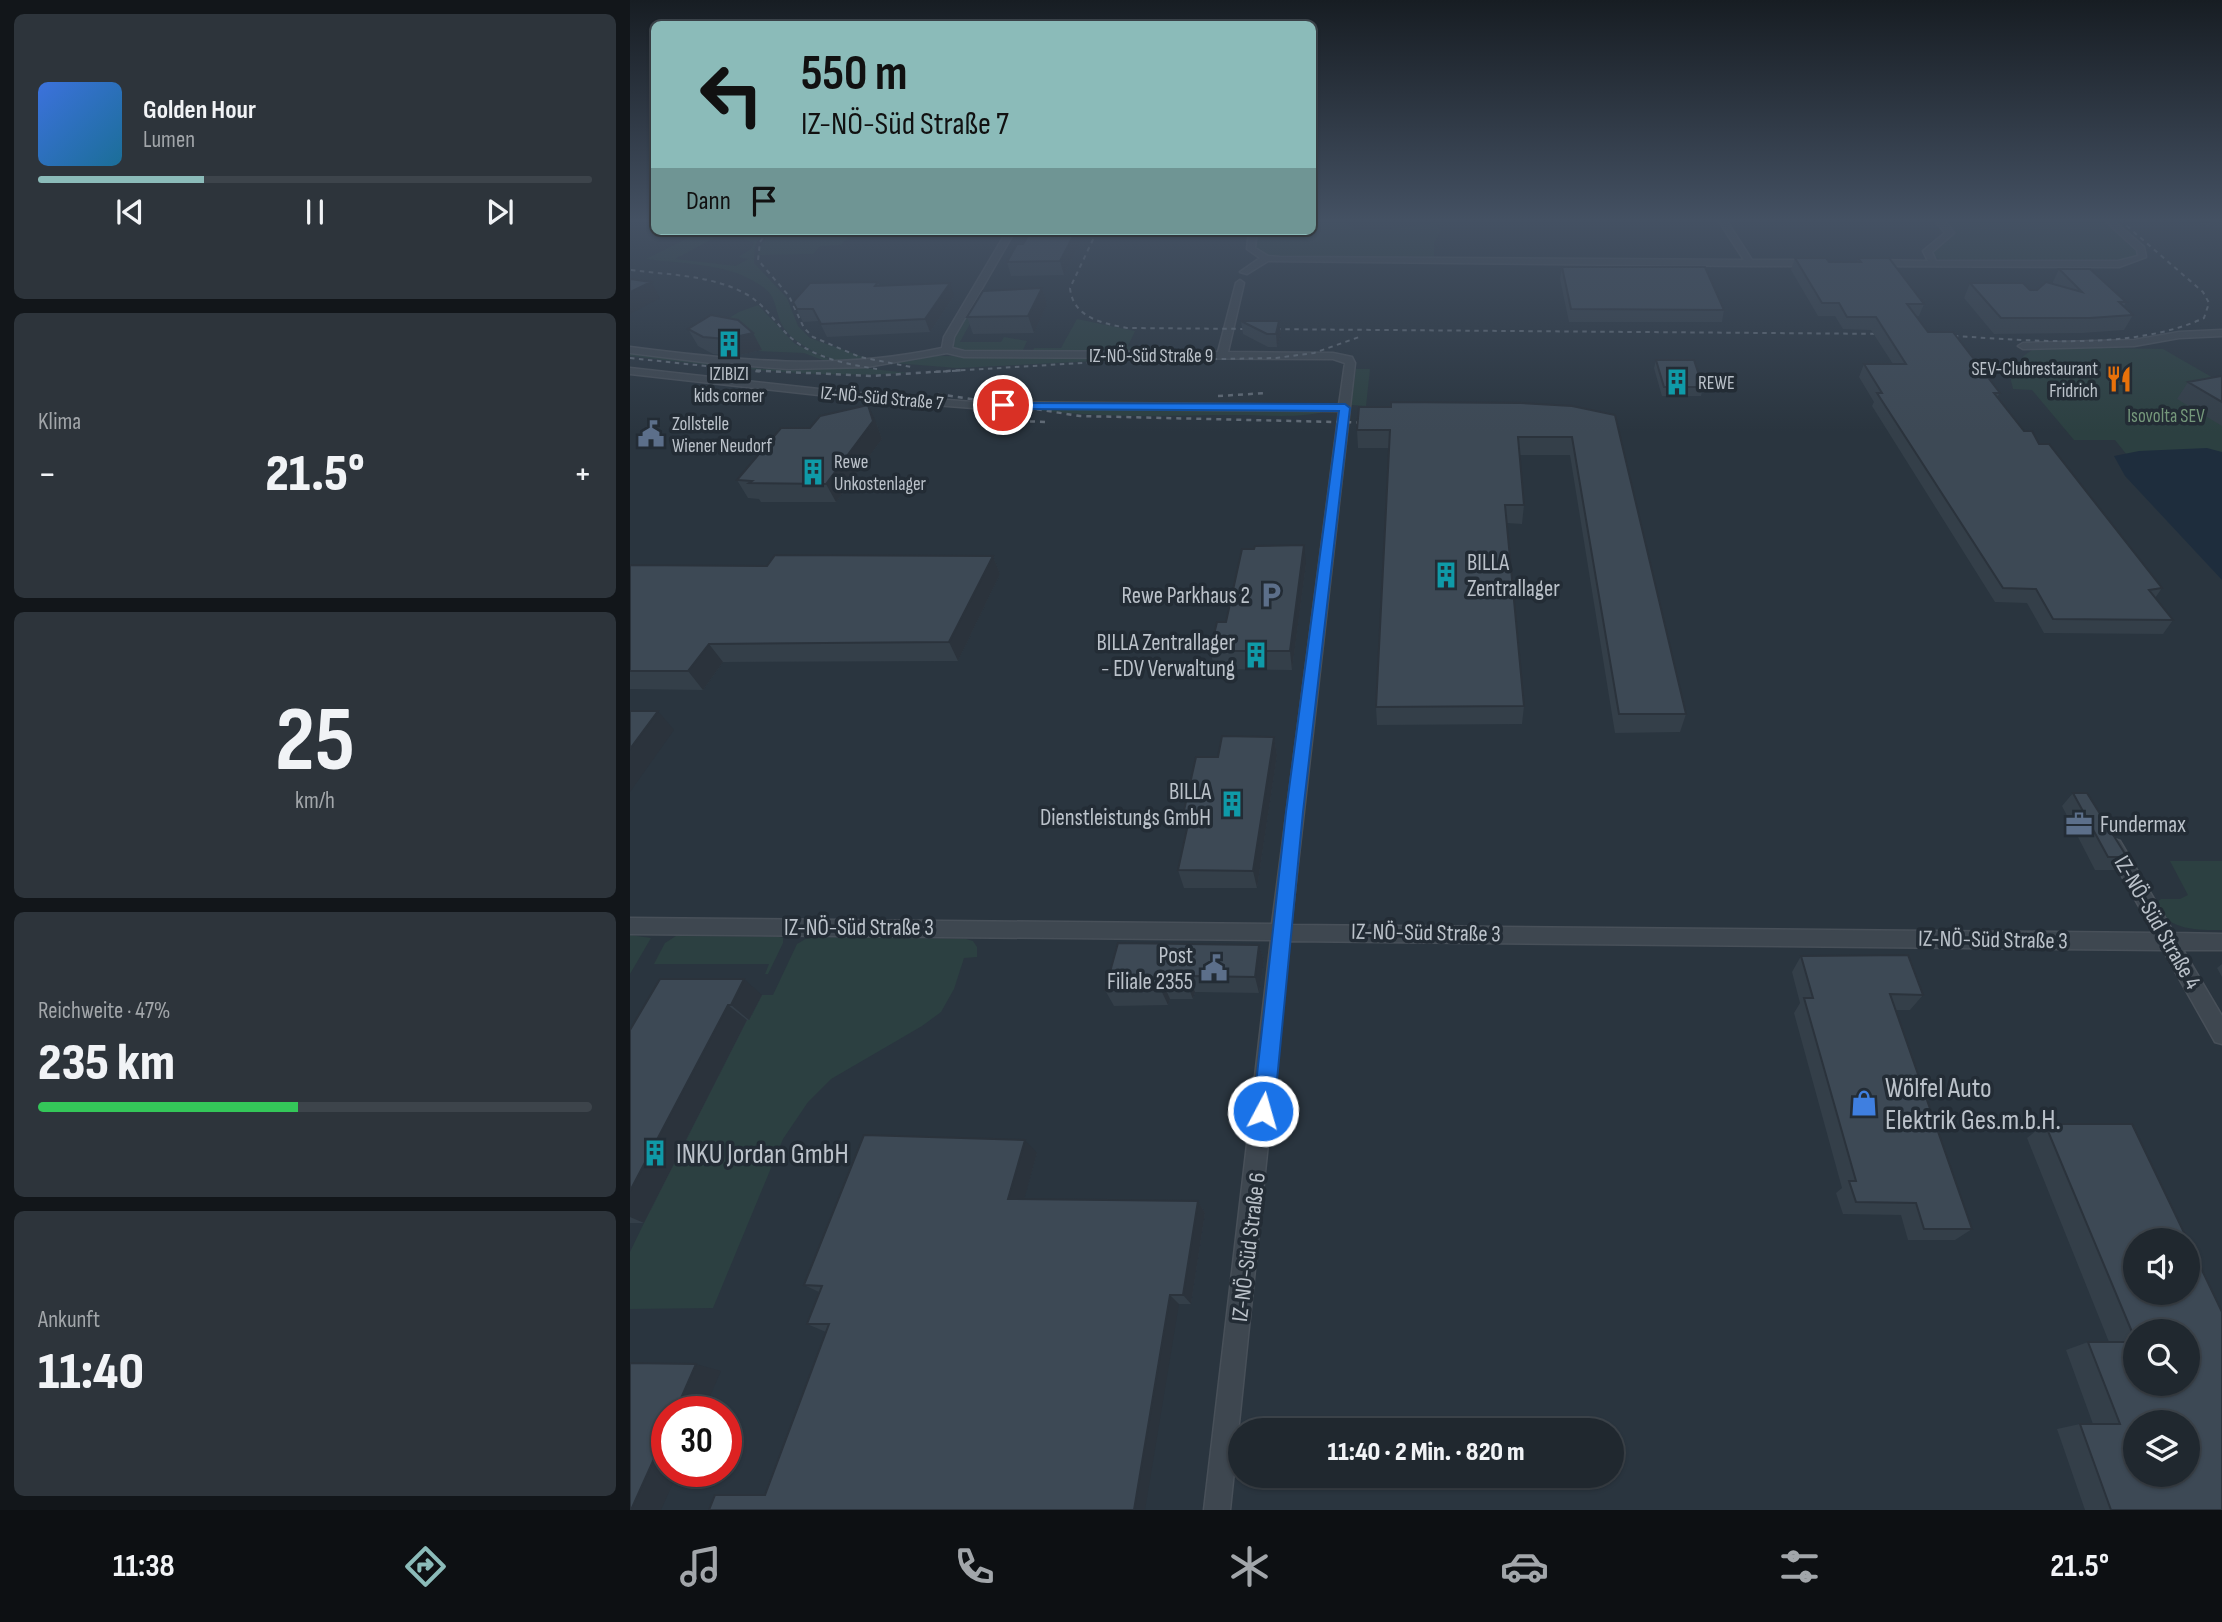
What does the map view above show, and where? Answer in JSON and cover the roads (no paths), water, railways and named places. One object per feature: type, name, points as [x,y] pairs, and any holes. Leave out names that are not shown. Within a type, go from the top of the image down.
[{"type":"street","points":[[950,351],[949,337],[976,290]]},
{"type":"street","points":[[1222,356],[1238,290]]},
{"type":"street","points":[[2023,346],[2134,343],[2179,335],[2222,333]]},
{"type":"street","name":"IZ-NÖ-Süd Straße 9","points":[[630,350],[753,365],[824,368],[885,363],[950,351],[1333,356],[1348,359]]},
{"type":"street","name":"IZ-NÖ-Süd Straße 6","points":[[1217,1510],[1281,930],[1345,408],[1350,363],[1348,359]]},
{"type":"street","name":"IZ-NÖ-Süd Straße 7","points":[[630,371],[846,396],[973,404],[1345,408]]},
{"type":"street","name":"IZ-NÖ-Süd Straße 4","points":[[2114,846],[2222,1035]]},
{"type":"street","name":"IZ-NÖ-Süd Straße 3","points":[[630,926],[1281,930],[2222,942]]},
{"type":"water","points":[[2207,448],[2222,452],[2222,580],[2125,476],[2114,456],[2139,451]]},
{"type":"railway","points":[[738,290],[758,303],[797,343],[819,355],[877,369]]},
{"type":"railway","points":[[784,290],[804,328],[813,337],[860,357],[911,367]]},
{"type":"railway","points":[[1070,290],[1072,298],[1083,313],[1099,321],[1127,328],[1894,334]]},
{"type":"railway","points":[[1936,335],[2037,341],[2108,340],[2142,336],[2174,329],[2204,318],[2209,303],[2201,290]]},
{"type":"railway","points":[[934,372],[1114,361],[1276,358],[1314,353],[1362,336]]},
{"type":"railway","points":[[630,358],[762,372]]},
{"type":"railway","points":[[746,370],[871,376],[963,370]]},
{"type":"railway","points":[[1218,396],[1267,393]]},
{"type":"railway","points":[[938,394],[1080,416],[1378,423]]},
{"type":"railway","points":[[1020,421],[1045,422]]},
{"type":"place","name":"IZIBIZI kids corner","points":[[729,344]]},
{"type":"place","name":"SEV-Clubrestaurant Fridrich","points":[[2119,379]]},
{"type":"place","name":"REWE","points":[[1677,382]]},
{"type":"place","name":"Zollstelle Wiener Neudorf","points":[[651,434]]},
{"type":"place","name":"Rewe Unkostenlager","points":[[813,472]]},
{"type":"place","name":"BILLA Zentrallager","points":[[1446,575]]},
{"type":"place","name":"Rewe Parkhaus 2","points":[[1271,595]]},
{"type":"place","name":"BILLA Zentrallager - EDV Verwaltung","points":[[1256,655]]},
{"type":"place","name":"BILLA Dienstleistungs GmbH","points":[[1232,804]]},
{"type":"place","name":"Fundermax","points":[[2079,824]]},
{"type":"place","name":"Post Filiale 2355","points":[[1214,968]]},
{"type":"place","name":"Wölfel Auto Elektrik Ges.m.b.H.","points":[[1864,1103]]},
{"type":"place","name":"INKU Jordan GmbH","points":[[655,1153]]},
{"type":"park label","name":"Isovolta SEV","points":[[2166,415]]}]
